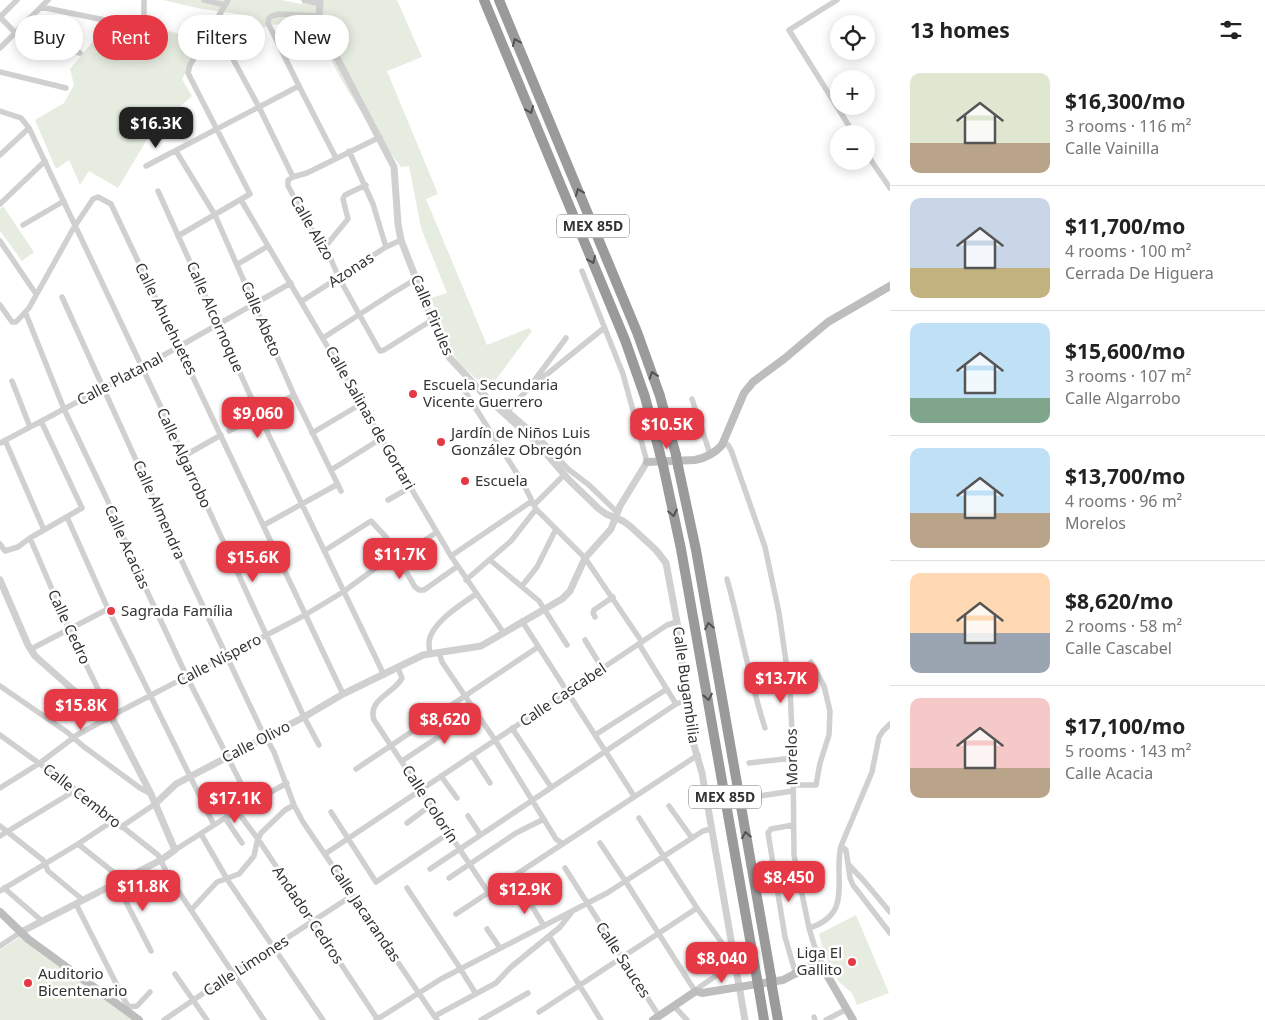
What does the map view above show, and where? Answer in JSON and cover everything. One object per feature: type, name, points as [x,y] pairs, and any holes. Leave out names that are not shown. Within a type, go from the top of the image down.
[{"type":"highway","name":"MEX 85D","points":[[484,0],[625,340],[645,397],[663,466],[681,549],[764,1020]]},
{"type":"highway","name":"MEX 85D","points":[[499,0],[637,332],[660,396],[676,455],[697,559],[778,1020]]},
{"type":"main road","points":[[647,462],[688,461],[702,458],[720,447],[724,442],[744,393],[752,382],[784,359],[828,322],[890,286]]},
{"type":"main road","points":[[0,912],[21,932],[127,1008],[139,1020]]},
{"type":"main road","points":[[656,1018],[696,991],[702,993],[783,980],[819,961],[852,1020]]},
{"type":"street","points":[[14,33],[1,19],[17,0]]},
{"type":"street","points":[[0,48],[48,0]]},
{"type":"street","points":[[144,0],[144,15]]},
{"type":"street","points":[[204,0],[227,3],[220,15]]},
{"type":"street","points":[[309,0],[320,2]]},
{"type":"street","points":[[837,0],[790,30],[848,125]]},
{"type":"street","name":"Calle Pirules","points":[[319,15],[320,2]]},
{"type":"street","points":[[41,7],[93,18]]},
{"type":"street","points":[[275,15],[269,18],[268,23],[275,37]]},
{"type":"street","points":[[178,236],[250,194],[187,71],[194,60]]},
{"type":"street","name":"Calle Alizo","points":[[232,60],[293,177],[288,180],[288,186],[380,350],[384,350],[432,320]]},
{"type":"street","points":[[286,60],[336,158]]},
{"type":"street","name":"Calle Pirules","points":[[338,60],[380,137],[396,172],[398,224],[401,240],[445,351],[451,360],[538,444],[564,475],[599,509],[606,514],[616,515],[662,557]]},
{"type":"street","points":[[0,72],[66,88]]},
{"type":"street","points":[[146,166],[299,86]]},
{"type":"street","points":[[0,111],[21,118],[29,128],[0,155]]},
{"type":"street","name":"Calle Algarrobo","points":[[29,128],[184,456],[304,717],[320,745]]},
{"type":"street","points":[[293,177],[308,173],[380,137]]},
{"type":"street","name":"Calle Abeto","points":[[176,151],[216,215],[294,395],[341,491]]},
{"type":"street","points":[[349,151],[366,185],[386,247]]},
{"type":"street","points":[[0,204],[45,161]]},
{"type":"street","points":[[875,166],[890,188]]},
{"type":"street","points":[[324,248],[348,219],[344,196],[366,185]]},
{"type":"street","name":"Calle Alcornoque","points":[[158,190],[258,415],[384,676]]},
{"type":"street","name":"Calle Ahuehuetes","points":[[75,226],[96,197],[108,202],[113,207],[343,694]]},
{"type":"street","name":"Calle Salinas de Gortari","points":[[241,200],[451,556],[503,632]]},
{"type":"street","points":[[23,224],[64,201]]},
{"type":"street","points":[[0,305],[10,320],[15,323],[26,314],[75,226]]},
{"type":"street","name":"Azonas","points":[[302,301],[386,247],[401,240]]},
{"type":"street","points":[[0,241],[36,294]]},
{"type":"street","points":[[238,264],[268,246]]},
{"type":"street","points":[[582,271],[623,374],[647,462]]},
{"type":"street","points":[[323,338],[416,279]]},
{"type":"street","name":"Calle Platanal","points":[[2,442],[141,368],[291,283]]},
{"type":"street","name":"Calle Almendra","points":[[62,297],[102,388],[287,783],[294,805]]},
{"type":"street","name":"Calle Acacias","points":[[26,314],[64,409],[187,677],[250,803]]},
{"type":"street","points":[[526,392],[604,328]]},
{"type":"street","points":[[566,338],[526,392],[507,413],[539,438],[568,469],[589,485],[616,515]]},
{"type":"street","points":[[12,381],[30,427]]},
{"type":"street","points":[[466,392],[523,483],[534,505],[585,558],[613,597],[676,704]]},
{"type":"street","points":[[229,431],[294,395]]},
{"type":"street","points":[[692,399],[710,454]]},
{"type":"street","points":[[312,433],[361,404]]},
{"type":"street","points":[[0,544],[3,550],[7,551],[18,547],[82,508],[41,421]]},
{"type":"street","points":[[184,456],[221,435]]},
{"type":"street","points":[[331,470],[382,438]]},
{"type":"street","points":[[2,442],[44,530]]},
{"type":"street","name":"Morelos","points":[[724,442],[731,450],[767,553],[779,612],[788,668],[793,758],[794,855],[809,928],[819,961]]},
{"type":"street","name":"Calle Olivo","points":[[121,827],[155,804],[170,788],[190,776],[304,717],[343,694],[430,653],[476,647],[562,599],[570,591],[585,558],[611,529],[616,515],[647,462]]},
{"type":"street","points":[[451,556],[534,505],[564,475]]},
{"type":"street","points":[[264,525],[338,484]]},
{"type":"street","points":[[388,500],[411,487]]},
{"type":"street","points":[[466,580],[514,538],[534,505]]},
{"type":"street","points":[[67,517],[108,610],[214,825]]},
{"type":"street","points":[[324,551],[371,521],[386,537],[415,587],[419,590],[424,590],[458,566]]},
{"type":"street","points":[[522,586],[537,567],[556,529]]},
{"type":"street","name":"Calle Níspero","points":[[0,788],[40,763],[74,738],[305,615],[343,592],[389,558],[407,552],[437,532]]},
{"type":"street","name":"Calle Cedro","points":[[30,538],[109,718],[151,794],[175,850]]},
{"type":"street","name":"Calle Bugambilia","points":[[662,557],[668,570],[688,700],[691,735],[702,773],[745,1020]]},
{"type":"street","points":[[490,560],[538,601],[567,645]]},
{"type":"street","points":[[727,579],[739,621],[755,697],[764,728]]},
{"type":"street","points":[[0,580],[31,650],[41,663],[109,718]]},
{"type":"street","points":[[430,653],[430,638],[444,619],[451,611],[476,594]]},
{"type":"street","points":[[595,617],[594,610],[613,597]]},
{"type":"street","points":[[31,650],[108,610]]},
{"type":"street","points":[[522,621],[634,796]]},
{"type":"street","name":"Calle Cascabel","points":[[325,854],[667,625],[677,622]]},
{"type":"street","points":[[585,640],[602,668]]},
{"type":"street","points":[[356,769],[538,647]]},
{"type":"street","points":[[439,652],[442,662],[495,740],[557,842],[563,844]]},
{"type":"street","points":[[753,797],[816,784],[820,763],[829,735],[830,711],[820,678],[811,662]]},
{"type":"street","name":"Calle Colorín","points":[[398,668],[402,678],[400,682],[378,700],[373,712],[374,720],[488,892]]},
{"type":"street","points":[[751,674],[788,668]]},
{"type":"street","points":[[0,686],[74,738],[140,788],[151,794]]},
{"type":"street","points":[[595,735],[667,689]]},
{"type":"street","points":[[430,869],[676,704],[688,700]]},
{"type":"street","points":[[402,761],[476,712]]},
{"type":"street","points":[[809,928],[826,919],[838,901],[841,846],[872,772],[879,737],[890,724]]},
{"type":"street","points":[[512,728],[551,787]]},
{"type":"street","name":"Calle Cembro","points":[[1,737],[76,790],[158,855],[161,860]]},
{"type":"street","points":[[472,755],[490,783]]},
{"type":"street","points":[[456,914],[698,755]]},
{"type":"street","points":[[749,763],[793,758]]},
{"type":"street","points":[[441,776],[457,798]]},
{"type":"street","points":[[0,946],[21,932],[161,860],[225,818],[287,783]]},
{"type":"street","points":[[0,836],[76,790]]},
{"type":"street","points":[[190,910],[217,882],[240,874],[252,861],[258,839],[265,828],[279,818],[285,810],[294,805]]},
{"type":"street","name":"Calle Jacarandas","points":[[294,805],[436,1018]]},
{"type":"street","points":[[407,823],[431,805]]},
{"type":"street","points":[[668,806],[692,838]]},
{"type":"street","name":"Andador Cedros","points":[[237,811],[258,839],[377,1020]]},
{"type":"street","points":[[331,812],[373,880],[377,882],[449,832]]},
{"type":"street","points":[[468,816],[480,834]]},
{"type":"street","points":[[225,818],[242,844]]},
{"type":"street","points":[[600,843],[696,991],[735,963],[639,818]]},
{"type":"street","points":[[449,878],[516,833],[544,819]]},
{"type":"street","points":[[42,921],[2,890],[114,820]]},
{"type":"street","points":[[793,825],[770,828],[768,833],[785,937],[796,974]]},
{"type":"street","points":[[0,826],[43,860],[48,871],[83,900]]},
{"type":"street","points":[[377,1020],[461,968],[571,913],[626,882],[703,831],[711,829]]},
{"type":"street","points":[[201,834],[227,879],[323,1020]]},
{"type":"street","points":[[78,844],[119,881],[151,951]]},
{"type":"street","points":[[841,846],[846,850],[850,878],[857,891],[890,932]]},
{"type":"street","points":[[161,860],[169,877],[190,910],[264,1020]]},
{"type":"street","points":[[848,864],[864,880],[890,912]]},
{"type":"street","name":"Calle Sauces","points":[[565,868],[656,1018]]},
{"type":"street","points":[[406,888],[461,968],[476,994]]},
{"type":"street","points":[[524,893],[544,926]]},
{"type":"street","name":"Calle Limones","points":[[164,1020],[353,895]]},
{"type":"street","points":[[76,904],[127,1008],[137,1006],[150,992]]},
{"type":"street","points":[[539,1012],[697,908]]},
{"type":"street","points":[[436,1018],[496,983],[511,967],[565,922],[571,913]]},
{"type":"street","points":[[487,929],[500,948]]},
{"type":"street","points":[[549,936],[601,1020]]},
{"type":"street","points":[[175,974],[207,1020]]},
{"type":"street","points":[[481,1020],[528,993]]},
{"type":"street","points":[[674,1006],[687,1020]]},
{"type":"street","points":[[826,1020],[847,1009]]},
{"type":"shaded area","points":[[163,0],[281,0],[302,4],[303,0],[397,0],[422,57],[387,71],[438,194],[426,199],[487,345],[529,328],[532,331],[489,389],[454,356],[440,324],[431,298],[447,293],[421,228],[409,166],[401,167],[376,133],[332,60],[349,60],[349,15],[275,15],[275,25],[265,27],[265,15],[246,15],[202,9]]},
{"type":"shaded area","points":[[168,32],[178,33],[178,60],[192,60],[182,79],[192,96],[152,131],[118,188],[89,171],[80,185],[69,160],[56,169],[35,120],[64,103],[74,85],[70,69],[78,60],[83,60],[83,53],[93,41],[93,60],[168,60]]},
{"type":"shaded area","points":[[3,206],[34,252],[22,261],[0,231],[0,209]]},
{"type":"shaded area","name":"Liga El Gallito","points":[[856,915],[889,993],[857,1005],[852,993],[839,982],[825,957],[819,934]]},
{"type":"shaded area","points":[[20,937],[133,1020],[0,1020],[0,950]]},
{"type":"place","name":"Escuela Secundaria Vicente Guerrero","points":[[413,394]]},
{"type":"place","name":"Jardín de Niños Luis González Obregón","points":[[441,442]]},
{"type":"place","name":"Escuela","points":[[465,481]]},
{"type":"place","name":"Sagrada Família","points":[[111,611]]},
{"type":"place","name":"Liga El Gallito","points":[[852,962]]},
{"type":"place","name":"Auditorio Bicentenario","points":[[28,983]]}]
